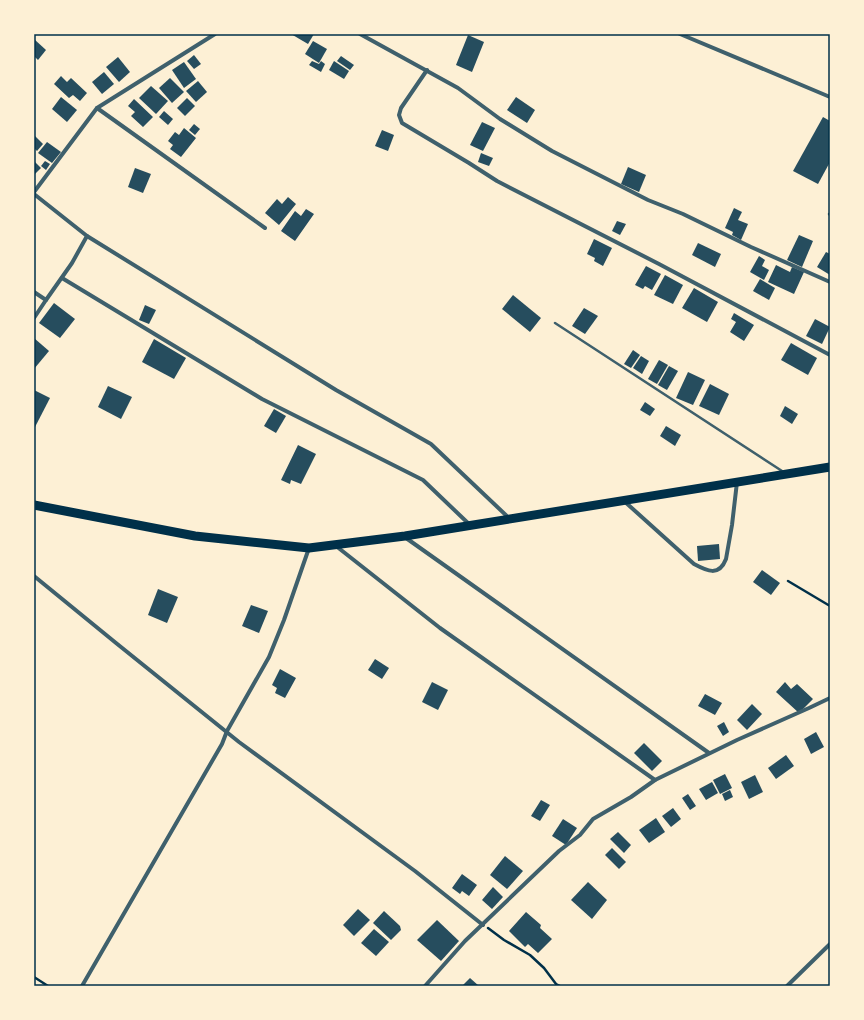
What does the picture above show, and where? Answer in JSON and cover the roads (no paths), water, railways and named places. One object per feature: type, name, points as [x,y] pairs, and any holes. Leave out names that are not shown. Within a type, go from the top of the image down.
[{"type":"highway","points":[[34,505],[195,536],[309,548],[405,536],[830,467]]},
{"type":"street","points":[[215,34],[97,108],[34,193],[87,236],[336,390],[431,444],[510,519]]},
{"type":"street","points":[[360,34],[458,88],[500,119],[552,152],[648,200],[683,214],[750,247],[830,282]]},
{"type":"street","points":[[680,34],[830,97]]},
{"type":"street","points":[[427,70],[401,108],[399,115],[402,123],[497,180],[830,355]]},
{"type":"street","points":[[97,108],[265,228]]},
{"type":"street","points":[[34,318],[72,263],[87,236]]},
{"type":"street","points":[[62,278],[262,399],[423,480],[471,525]]},
{"type":"street","points":[[34,292],[46,300]]},
{"type":"street","points":[[624,501],[684,557],[702,568],[714,571],[719,570],[726,559],[737,482]]},
{"type":"street","points":[[405,536],[709,753]]},
{"type":"street","points":[[334,545],[440,628],[655,780]]},
{"type":"street","points":[[82,986],[218,751],[227,731],[269,657],[284,620],[309,548]]},
{"type":"street","points":[[34,576],[282,774],[415,871],[483,924]]},
{"type":"street","points":[[425,986],[483,924],[559,851],[580,835],[593,819],[631,797],[655,780],[709,753],[830,698]]},
{"type":"street","points":[[787,986],[830,944]]},
{"type":"lane","points":[[555,323],[786,474]]}]
